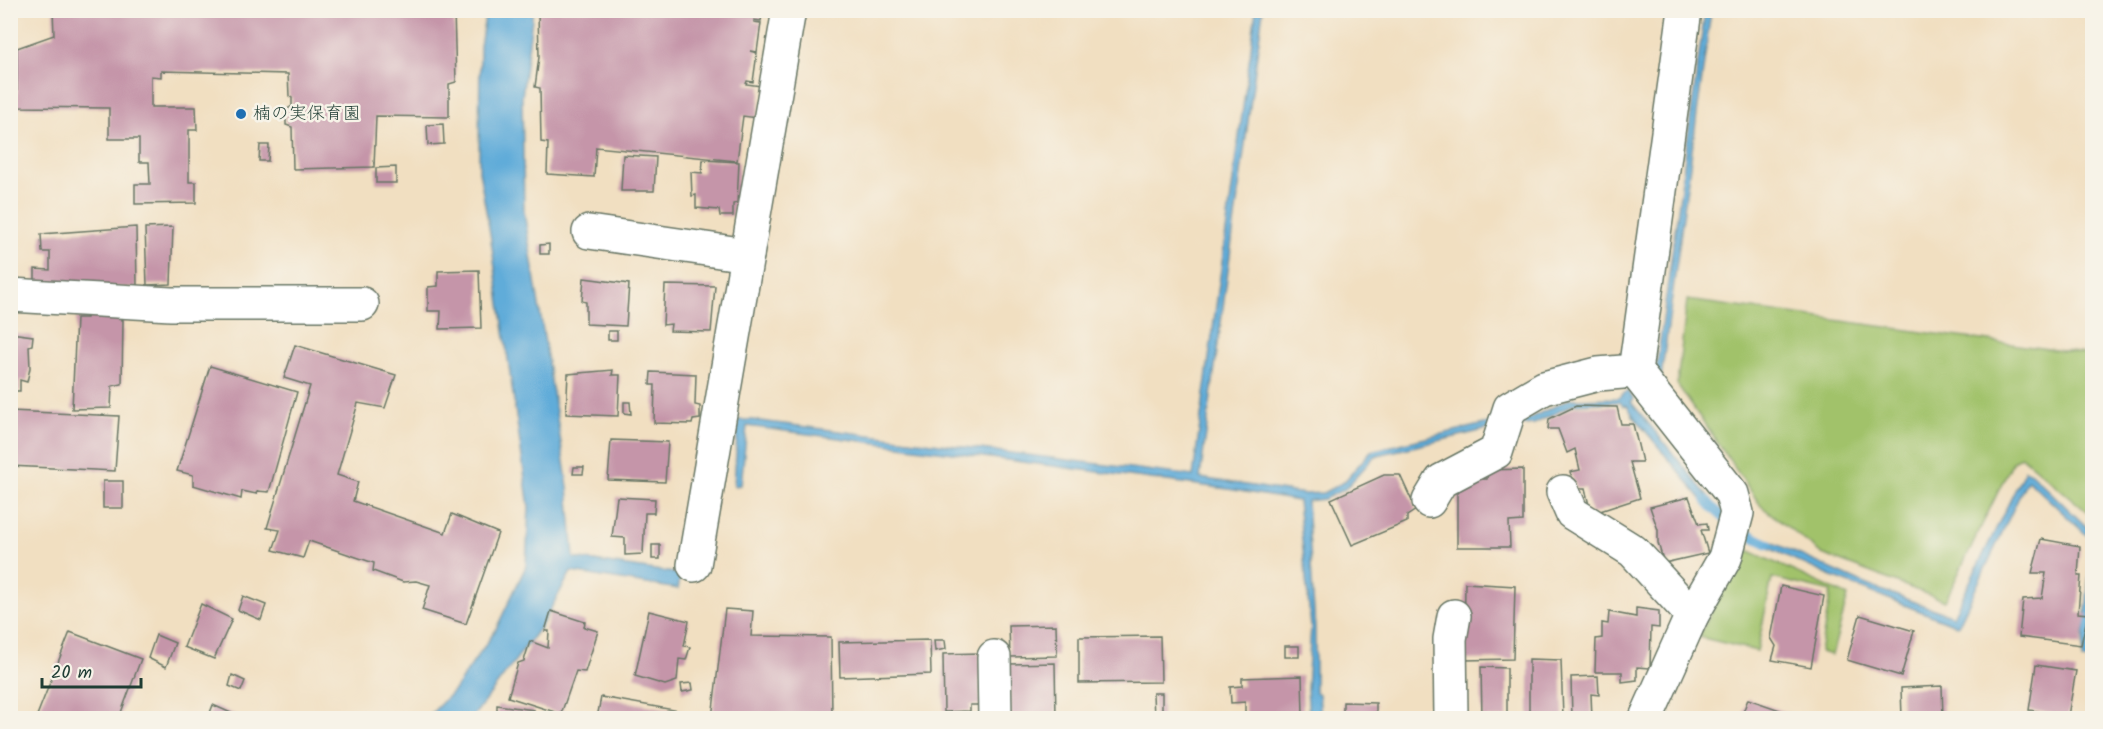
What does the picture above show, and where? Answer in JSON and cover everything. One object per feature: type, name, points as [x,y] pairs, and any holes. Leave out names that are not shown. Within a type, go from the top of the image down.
[{"type":"street","points":[[694,566],[789,10]]},
{"type":"street","points":[[1646,718],[1692,615],[1725,558],[1737,513],[1732,494],[1635,371],[1685,10]]},
{"type":"street","points":[[589,232],[747,255]]},
{"type":"street","points":[[10,295],[171,304],[362,304]]},
{"type":"street","points":[[1429,501],[1441,481],[1496,452],[1510,408],[1544,388],[1599,374],[1635,371]]},
{"type":"street","points":[[1563,492],[1572,513],[1633,551],[1692,615]]},
{"type":"street","points":[[1451,718],[1450,639],[1454,616]]},
{"type":"street","points":[[994,657],[995,718]]},
{"type":"green space","points":[[1687,300],[2092,355],[2092,516],[2021,456],[2013,461],[1945,601],[1822,554],[1761,506],[1677,384]]},
{"type":"green space","points":[[1743,548],[1848,596],[1832,655],[1820,652],[1831,592],[1772,578],[1757,651],[1699,637]]},
{"type":"water","points":[[1263,10],[1200,478],[1305,494],[1323,493],[1344,482],[1371,451],[1497,421],[1528,419],[1570,399],[1618,398],[1627,391],[1634,399],[1631,402],[1716,506],[1711,511],[1634,417],[1627,405],[1623,406],[1620,402],[1574,404],[1534,424],[1493,428],[1374,457],[1345,489],[1324,499],[1307,501],[1315,628],[1315,691],[1319,694],[1321,718],[1309,718],[1307,689],[1311,627],[1298,501],[1228,489],[747,426],[741,485],[734,486],[738,420],[1193,476],[1256,11]]},
{"type":"water","points":[[486,11],[533,11],[522,97],[524,212],[568,487],[574,558],[681,574],[678,589],[571,572],[541,626],[472,718],[427,718],[455,689],[495,631],[526,566],[529,507],[479,171],[480,46]]},
{"type":"water","points":[[1705,11],[1711,11],[1660,385],[1656,371]]},
{"type":"water","points":[[2025,470],[2031,473],[2092,532],[2092,540],[2028,480],[1958,626],[1830,576],[1754,541],[1756,535],[1867,585],[1953,616]]},
{"type":"water","points":[[2092,540],[2092,661],[2082,660]]},
{"type":"building","points":[[53,10],[454,10],[456,82],[449,84],[449,117],[376,116],[374,167],[293,169],[292,127],[286,125],[286,110],[292,106],[288,74],[161,71],[161,77],[151,76],[151,107],[196,107],[197,130],[189,130],[189,182],[196,182],[196,203],[135,204],[135,184],[150,184],[149,162],[139,162],[139,139],[109,139],[109,108],[17,107],[17,48],[54,35]]},
{"type":"building","points":[[538,10],[763,10],[761,21],[754,20],[754,22],[761,23],[757,52],[750,51],[757,53],[753,82],[747,81],[746,84],[761,86],[757,118],[743,116],[737,161],[596,147],[594,177],[547,174],[548,143],[541,142],[540,88],[535,87],[539,57]]},
{"type":"building","points":[[443,124],[444,144],[428,145],[427,125]]},
{"type":"building","points":[[260,145],[269,145],[268,161],[259,161]]},
{"type":"building","points":[[623,155],[656,157],[654,191],[621,191]]},
{"type":"building","points":[[703,160],[739,162],[737,203],[733,204],[733,216],[720,216],[719,210],[696,208],[696,195],[692,196],[691,172],[702,173]]},
{"type":"building","points":[[396,167],[396,183],[376,183],[376,168]]},
{"type":"building","points":[[136,227],[137,288],[35,285],[35,269],[50,270],[50,252],[42,252],[41,234]]},
{"type":"building","points":[[173,227],[171,284],[147,285],[145,228]]},
{"type":"building","points":[[549,244],[549,254],[540,254],[540,245]]},
{"type":"building","points":[[479,270],[481,328],[440,329],[441,311],[428,311],[428,287],[438,286],[438,271]]},
{"type":"building","points":[[584,278],[629,284],[626,326],[586,324],[586,302],[582,301]]},
{"type":"building","points":[[665,285],[715,286],[711,332],[670,331],[671,324],[663,325]]},
{"type":"building","points":[[88,312],[121,312],[121,320],[123,320],[122,384],[112,386],[111,408],[72,409],[76,318],[87,318]]},
{"type":"building","points":[[608,331],[617,331],[617,340],[608,340]]},
{"type":"building","points":[[10,333],[33,336],[32,345],[29,346],[30,368],[27,382],[20,380],[20,391],[10,391]]},
{"type":"building","points":[[295,345],[396,375],[385,408],[358,403],[337,475],[358,482],[353,501],[445,533],[452,514],[498,533],[466,624],[422,610],[430,585],[416,581],[403,582],[373,571],[374,563],[309,541],[303,558],[273,550],[280,530],[267,528],[310,386],[284,378]]},
{"type":"building","points":[[210,366],[297,392],[269,492],[257,491],[256,494],[242,491],[241,499],[193,485],[193,475],[177,471]]},
{"type":"building","points":[[613,370],[612,375],[620,375],[618,416],[566,414],[568,374]]},
{"type":"building","points":[[651,372],[696,374],[695,405],[700,406],[700,419],[693,420],[692,424],[654,423],[655,385],[650,385]]},
{"type":"building","points":[[624,402],[630,402],[631,414],[624,413]]},
{"type":"building","points":[[1576,406],[1617,407],[1621,424],[1633,424],[1642,462],[1630,462],[1640,498],[1591,514],[1585,488],[1577,488],[1570,472],[1580,470],[1575,449],[1567,453],[1558,429],[1548,429],[1549,419]]},
{"type":"building","points":[[10,411],[119,416],[115,471],[10,466]]},
{"type":"building","points":[[611,440],[668,442],[665,482],[608,480]]},
{"type":"building","points":[[574,467],[584,467],[583,474],[573,474]]},
{"type":"building","points":[[1523,469],[1523,521],[1509,522],[1510,547],[1457,547],[1457,487],[1463,479],[1487,479],[1488,470]]},
{"type":"building","points":[[1384,475],[1400,475],[1416,510],[1407,516],[1407,522],[1352,545],[1331,499]]},
{"type":"building","points":[[103,481],[123,481],[123,508],[103,508]]},
{"type":"building","points":[[617,497],[655,499],[654,513],[645,513],[643,554],[625,555],[625,538],[612,537]]},
{"type":"building","points":[[1689,497],[1699,524],[1707,523],[1708,530],[1701,530],[1708,553],[1664,563],[1658,543],[1658,530],[1650,507]]},
{"type":"building","points":[[2041,539],[2080,546],[2078,576],[2081,576],[2078,613],[2088,614],[2081,645],[2019,637],[2023,599],[2042,598],[2046,573],[2032,573]]},
{"type":"building","points":[[652,545],[660,545],[660,559],[652,559]]},
{"type":"building","points":[[1465,583],[1515,586],[1513,659],[1464,660]]},
{"type":"building","points":[[1781,586],[1824,596],[1811,667],[1772,660],[1776,646],[1771,638]]},
{"type":"building","points":[[243,596],[266,605],[261,620],[238,610]]},
{"type":"building","points":[[201,604],[232,619],[214,659],[184,647]]},
{"type":"building","points":[[1636,608],[1659,611],[1659,628],[1651,627],[1650,668],[1637,667],[1637,680],[1622,682],[1622,672],[1595,672],[1596,639],[1602,638],[1602,623],[1608,624],[1609,612],[1636,617]]},
{"type":"building","points":[[725,609],[753,611],[751,636],[831,637],[832,718],[712,718]]},
{"type":"building","points":[[551,611],[585,622],[584,627],[598,631],[585,672],[576,671],[561,714],[508,697],[518,663],[524,661],[530,641],[548,648],[549,631],[545,631]]},
{"type":"building","points":[[649,611],[689,621],[684,646],[690,647],[686,660],[679,659],[677,681],[665,685],[635,676]]},
{"type":"building","points":[[1860,615],[1914,631],[1901,676],[1847,660]]},
{"type":"building","points":[[1056,625],[1057,656],[1010,657],[1009,626]]},
{"type":"building","points":[[70,632],[141,659],[119,718],[36,718]]},
{"type":"building","points":[[156,635],[175,643],[166,667],[148,658]]},
{"type":"building","points":[[1160,636],[1161,682],[1079,683],[1079,637]]},
{"type":"building","points":[[930,640],[931,674],[840,677],[839,642]]},
{"type":"building","points":[[934,640],[945,640],[946,649],[935,651]]},
{"type":"building","points":[[1285,646],[1299,646],[1299,657],[1285,657]]},
{"type":"building","points":[[980,653],[980,705],[970,705],[970,711],[944,712],[943,654]]},
{"type":"building","points":[[1529,659],[1561,660],[1563,718],[1529,718]]},
{"type":"building","points":[[1055,663],[1056,718],[1011,718],[1008,664]]},
{"type":"building","points":[[2036,665],[2076,671],[2068,716],[2029,710]]},
{"type":"building","points":[[1481,667],[1507,668],[1507,718],[1482,718]]},
{"type":"building","points":[[232,675],[245,681],[241,691],[229,686]]},
{"type":"building","points":[[1302,676],[1303,715],[1298,718],[1245,718],[1245,702],[1231,703],[1230,687],[1242,686],[1242,678]]},
{"type":"building","points":[[1598,676],[1599,695],[1591,694],[1592,718],[1572,718],[1571,677]]},
{"type":"building","points":[[692,683],[693,690],[682,692],[681,684]]},
{"type":"building","points":[[1942,686],[1943,718],[1902,718],[1901,688]]},
{"type":"building","points":[[1153,693],[1162,693],[1162,718],[1154,718]]},
{"type":"building","points":[[601,697],[691,713],[690,718],[597,718]]},
{"type":"building","points":[[1748,699],[1794,715],[1793,718],[1751,718],[1742,715]]},
{"type":"building","points":[[1343,702],[1376,703],[1376,718],[1343,718]]},
{"type":"building","points":[[213,705],[240,717],[208,718]]},
{"type":"building","points":[[497,705],[534,710],[533,718],[497,718]]},
{"type":"waterway","points":[[1706,500],[1734,525],[1768,544]]},
{"type":"place","name":"楠の実保育園","points":[[241,114]]}]
